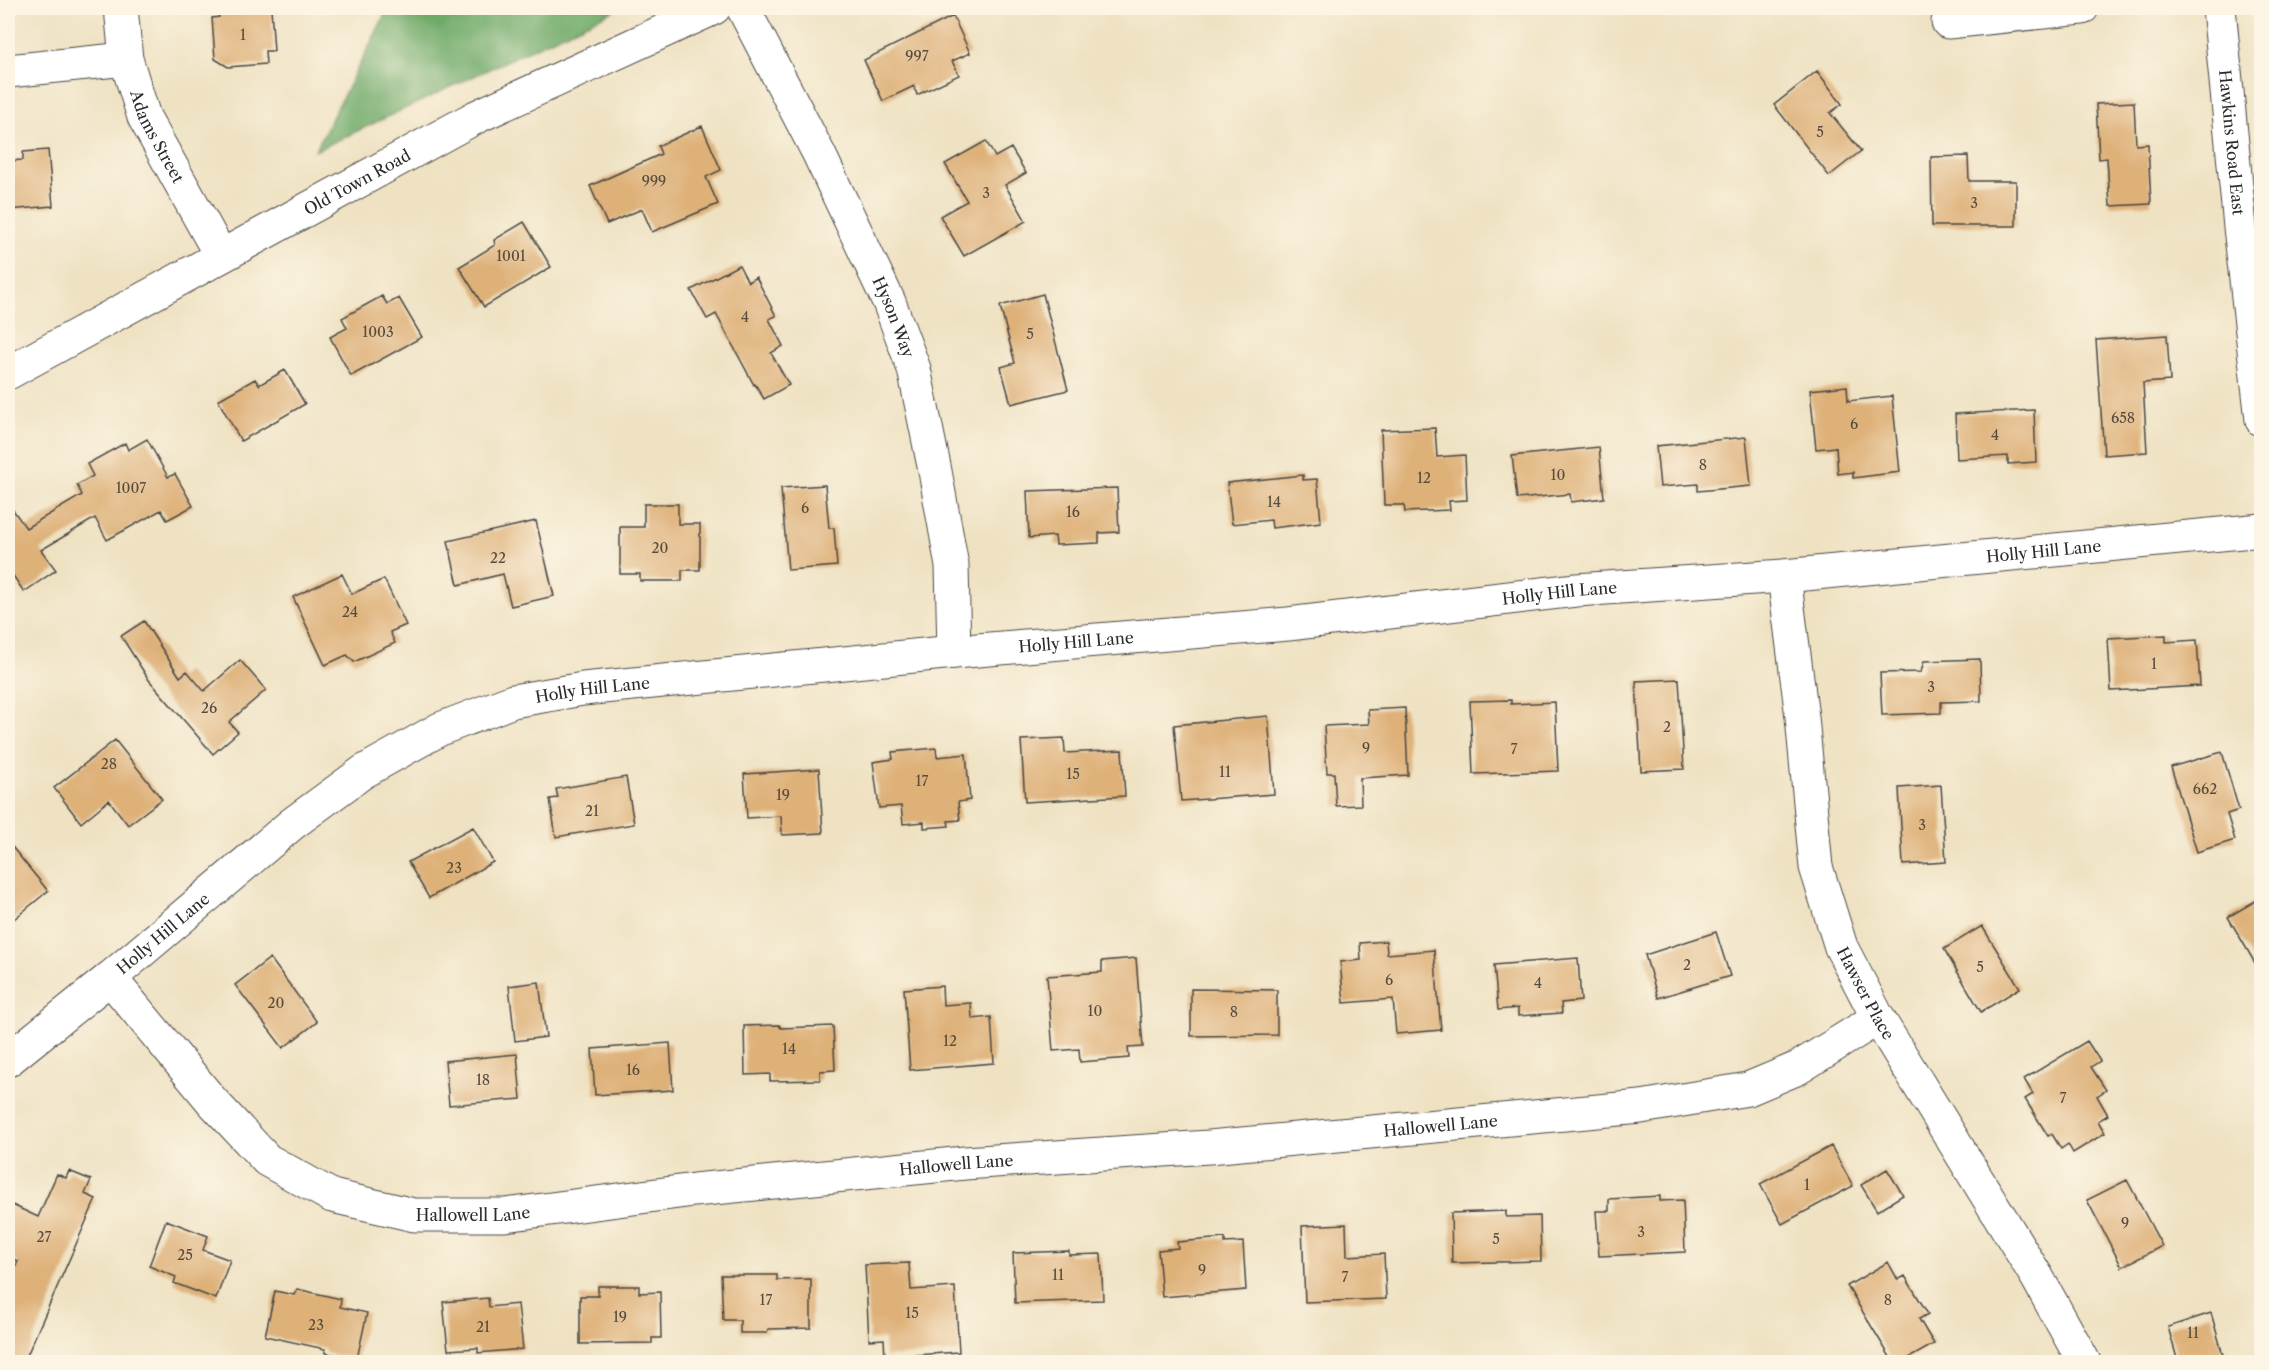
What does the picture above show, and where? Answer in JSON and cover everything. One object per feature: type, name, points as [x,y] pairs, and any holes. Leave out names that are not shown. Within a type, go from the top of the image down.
[{"type":"street","name":"Adams Street","points":[[121,8],[126,59],[144,117],[221,256]]},
{"type":"street","name":"Old Town Road","points":[[8,373],[476,117],[714,8]]},
{"type":"street","name":"Hyson Way","points":[[743,8],[819,154],[889,302],[914,369],[952,566],[954,652]]},
{"type":"street","points":[[1948,22],[2082,8]]},
{"type":"street","name":"Hawkins Road East","points":[[2219,8],[2240,227],[2262,420]]},
{"type":"street","points":[[8,71],[126,59]]},
{"type":"street","name":"Holly Hill Lane","points":[[8,1060],[110,978],[292,824],[363,772],[440,729],[513,701],[583,689],[954,652],[1288,624],[1576,590],[1784,576],[2262,530]]},
{"type":"street","name":"Hawser Place","points":[[1784,576],[1802,717],[1816,867],[1841,947],[1878,1018],[2037,1277],[2084,1362]]},
{"type":"street","name":"Hallowell Lane","points":[[110,978],[212,1101],[267,1160],[332,1196],[414,1215],[505,1215],[694,1190],[965,1163],[1209,1147],[1641,1107],[1748,1089],[1798,1068],[1878,1018]]},
{"type":"green space","points":[[383,8],[619,8],[315,151],[384,17]]},
{"type":"building","points":[[218,8],[271,8],[274,51],[265,51],[266,64],[228,67],[215,59],[212,18],[219,17]]},
{"type":"building","points":[[953,16],[970,53],[952,61],[959,75],[917,95],[914,86],[883,101],[864,60]]},
{"type":"building","points":[[1817,71],[1842,104],[1830,113],[1861,151],[1829,176],[1774,105]]},
{"type":"building","points":[[2134,102],[2136,145],[2148,144],[2151,204],[2110,206],[2107,158],[2099,159],[2096,104]]},
{"type":"building","points":[[702,126],[721,170],[706,177],[718,204],[652,232],[642,209],[607,224],[590,186],[661,154],[658,146]]},
{"type":"building","points":[[986,141],[995,157],[1011,148],[1026,173],[1005,185],[1026,221],[964,256],[940,216],[967,201],[945,164]]},
{"type":"building","points":[[48,150],[53,206],[8,210],[8,161],[23,160],[23,152]]},
{"type":"building","points":[[1968,156],[1969,181],[2016,181],[2016,226],[1932,226],[1931,157]]},
{"type":"building","points":[[524,222],[551,267],[484,307],[459,267],[495,245],[494,240]]},
{"type":"building","points":[[739,265],[748,282],[756,277],[776,316],[769,319],[783,346],[771,353],[789,385],[764,399],[754,385],[716,314],[707,319],[691,290]]},
{"type":"building","points":[[1043,294],[1068,390],[1011,404],[1001,367],[1015,363],[1000,306]]},
{"type":"building","points":[[382,296],[387,304],[399,298],[422,337],[351,376],[330,337],[347,328],[342,318]]},
{"type":"building","points":[[2167,335],[2170,381],[2143,383],[2147,452],[2104,455],[2096,340]]},
{"type":"building","points":[[285,370],[305,404],[241,441],[218,400],[255,379],[259,385]]},
{"type":"building","points":[[1847,386],[1848,401],[1892,396],[1900,472],[1853,478],[1853,472],[1838,474],[1836,447],[1816,449],[1810,390]]},
{"type":"building","points":[[2034,410],[2036,462],[2008,464],[2008,456],[1957,459],[1955,414]]},
{"type":"building","points":[[1435,428],[1437,457],[1465,455],[1467,500],[1449,501],[1450,510],[1405,512],[1404,505],[1384,505],[1381,430]]},
{"type":"building","points":[[1746,437],[1751,486],[1698,491],[1698,484],[1660,487],[1656,446]]},
{"type":"building","points":[[147,439],[168,477],[175,474],[193,506],[167,520],[161,510],[107,540],[95,518],[41,550],[56,570],[24,592],[8,568],[8,503],[26,528],[82,495],[77,485],[93,476],[87,464],[125,443],[128,450]]},
{"type":"building","points":[[1599,447],[1604,498],[1571,502],[1570,494],[1517,499],[1512,456]]},
{"type":"building","points":[[1303,475],[1303,480],[1317,479],[1321,522],[1272,528],[1271,520],[1232,524],[1227,483]]},
{"type":"building","points":[[825,485],[829,528],[834,528],[837,566],[788,570],[781,488]]},
{"type":"building","points":[[1117,488],[1119,532],[1099,533],[1099,543],[1056,545],[1055,536],[1029,538],[1027,491]]},
{"type":"building","points":[[644,504],[678,504],[678,524],[700,524],[700,570],[682,570],[682,581],[640,581],[640,574],[620,574],[620,527],[644,527]]},
{"type":"building","points":[[536,521],[554,596],[511,606],[503,574],[458,585],[448,541]]},
{"type":"building","points":[[342,574],[352,594],[384,579],[406,625],[390,632],[395,643],[354,662],[347,655],[325,665],[293,597]]},
{"type":"building","points":[[144,621],[180,677],[187,671],[204,691],[240,660],[266,690],[229,722],[238,732],[213,754],[149,680],[121,636]]},
{"type":"building","points":[[2166,635],[2166,642],[2197,640],[2200,686],[2111,691],[2108,638]]},
{"type":"building","points":[[1980,659],[1981,701],[1941,702],[1941,713],[1882,715],[1880,673],[1921,672],[1924,661]]},
{"type":"building","points":[[1679,679],[1684,769],[1641,771],[1636,681]]},
{"type":"building","points":[[1511,700],[1511,704],[1555,702],[1558,771],[1473,774],[1470,701]]},
{"type":"building","points":[[1405,708],[1408,775],[1360,778],[1361,805],[1336,806],[1334,773],[1327,773],[1324,726],[1369,724],[1368,710]]},
{"type":"building","points":[[1268,716],[1274,794],[1181,801],[1174,725]]},
{"type":"building","points":[[1064,738],[1065,753],[1122,750],[1125,796],[1025,802],[1021,740]]},
{"type":"building","points":[[115,740],[162,799],[128,825],[109,800],[81,823],[54,788]]},
{"type":"building","points":[[936,748],[937,757],[966,754],[970,800],[958,802],[960,820],[948,821],[949,826],[924,828],[924,822],[903,824],[901,806],[879,808],[873,762],[893,759],[892,752]]},
{"type":"building","points":[[2222,752],[2239,810],[2227,814],[2235,840],[2197,852],[2171,767]]},
{"type":"building","points":[[819,769],[823,833],[782,835],[781,816],[747,818],[744,774]]},
{"type":"building","points":[[626,777],[634,824],[556,837],[550,799],[558,798],[556,789]]},
{"type":"building","points":[[1941,785],[1946,862],[1903,865],[1899,788]]},
{"type":"building","points":[[473,827],[493,862],[429,898],[408,862]]},
{"type":"building","points":[[8,842],[48,891],[8,924]]},
{"type":"building","points":[[2262,897],[2262,975],[2228,917]]},
{"type":"building","points":[[1982,926],[2020,988],[1981,1012],[1944,949]]},
{"type":"building","points":[[1716,932],[1730,976],[1658,998],[1645,955]]},
{"type":"building","points":[[1386,941],[1387,954],[1434,950],[1441,1030],[1396,1034],[1393,999],[1344,1003],[1340,962],[1361,960],[1360,943]]},
{"type":"building","points":[[270,958],[317,1022],[283,1048],[235,985]]},
{"type":"building","points":[[1136,958],[1143,1047],[1128,1048],[1129,1058],[1080,1062],[1079,1049],[1053,1051],[1047,976],[1102,972],[1102,961]]},
{"type":"building","points":[[1578,958],[1581,1001],[1561,1003],[1562,1013],[1518,1016],[1518,1008],[1498,1010],[1494,965]]},
{"type":"building","points":[[539,982],[546,1037],[515,1041],[509,986]]},
{"type":"building","points":[[942,986],[943,1005],[971,1003],[972,1019],[991,1017],[994,1063],[910,1070],[904,989]]},
{"type":"building","points":[[1191,989],[1277,990],[1277,1035],[1191,1036]]},
{"type":"building","points":[[779,1025],[781,1028],[833,1026],[835,1070],[820,1071],[820,1080],[770,1081],[770,1074],[745,1075],[744,1026]]},
{"type":"building","points":[[2087,1041],[2100,1061],[2091,1067],[2106,1090],[2097,1096],[2108,1115],[2098,1121],[2105,1133],[2073,1153],[2068,1144],[2061,1149],[2052,1134],[2048,1136],[2025,1099],[2033,1094],[2024,1079]]},
{"type":"building","points":[[670,1043],[673,1090],[595,1095],[592,1049]]},
{"type":"building","points":[[517,1054],[521,1099],[449,1105],[445,1061]]},
{"type":"building","points":[[1831,1146],[1853,1186],[1782,1224],[1760,1184]]},
{"type":"building","points":[[1887,1169],[1903,1195],[1877,1211],[1861,1185]]},
{"type":"building","points":[[69,1171],[91,1180],[85,1194],[96,1199],[24,1362],[8,1362],[8,1286],[18,1261],[8,1256],[8,1203],[38,1217],[57,1174],[66,1178]]},
{"type":"building","points":[[2127,1180],[2162,1246],[2122,1267],[2087,1200]]},
{"type":"building","points":[[1660,1196],[1660,1201],[1683,1200],[1685,1252],[1599,1256],[1596,1211],[1609,1211],[1609,1199]]},
{"type":"building","points":[[1506,1211],[1506,1217],[1540,1216],[1541,1261],[1452,1263],[1451,1213]]},
{"type":"building","points":[[166,1220],[208,1236],[203,1250],[230,1260],[216,1299],[174,1283],[176,1277],[149,1266]]},
{"type":"building","points":[[1346,1224],[1347,1256],[1384,1254],[1386,1299],[1305,1302],[1302,1226]]},
{"type":"building","points":[[1225,1238],[1225,1243],[1243,1242],[1246,1290],[1162,1297],[1158,1250],[1178,1248],[1177,1242]]},
{"type":"building","points":[[1069,1251],[1069,1255],[1101,1254],[1103,1300],[1015,1303],[1013,1253]]},
{"type":"building","points":[[1888,1262],[1898,1280],[1905,1276],[1928,1314],[1919,1319],[1934,1344],[1902,1362],[1893,1362],[1847,1286]]},
{"type":"building","points":[[909,1263],[911,1290],[955,1287],[959,1352],[885,1357],[884,1339],[869,1340],[865,1265]]},
{"type":"building","points":[[721,1275],[777,1275],[777,1280],[811,1279],[811,1328],[768,1329],[767,1333],[740,1333],[740,1320],[723,1320]]},
{"type":"building","points":[[598,1286],[639,1286],[639,1293],[660,1292],[661,1338],[652,1338],[652,1343],[580,1344],[580,1296],[598,1296]]},
{"type":"building","points":[[297,1289],[341,1299],[340,1307],[367,1313],[357,1359],[325,1353],[325,1349],[265,1336],[275,1291],[294,1295]]},
{"type":"building","points":[[488,1298],[489,1307],[518,1304],[523,1349],[478,1353],[478,1348],[448,1350],[443,1302]]},
{"type":"building","points":[[2211,1313],[2225,1362],[2178,1362],[2168,1327]]}]
